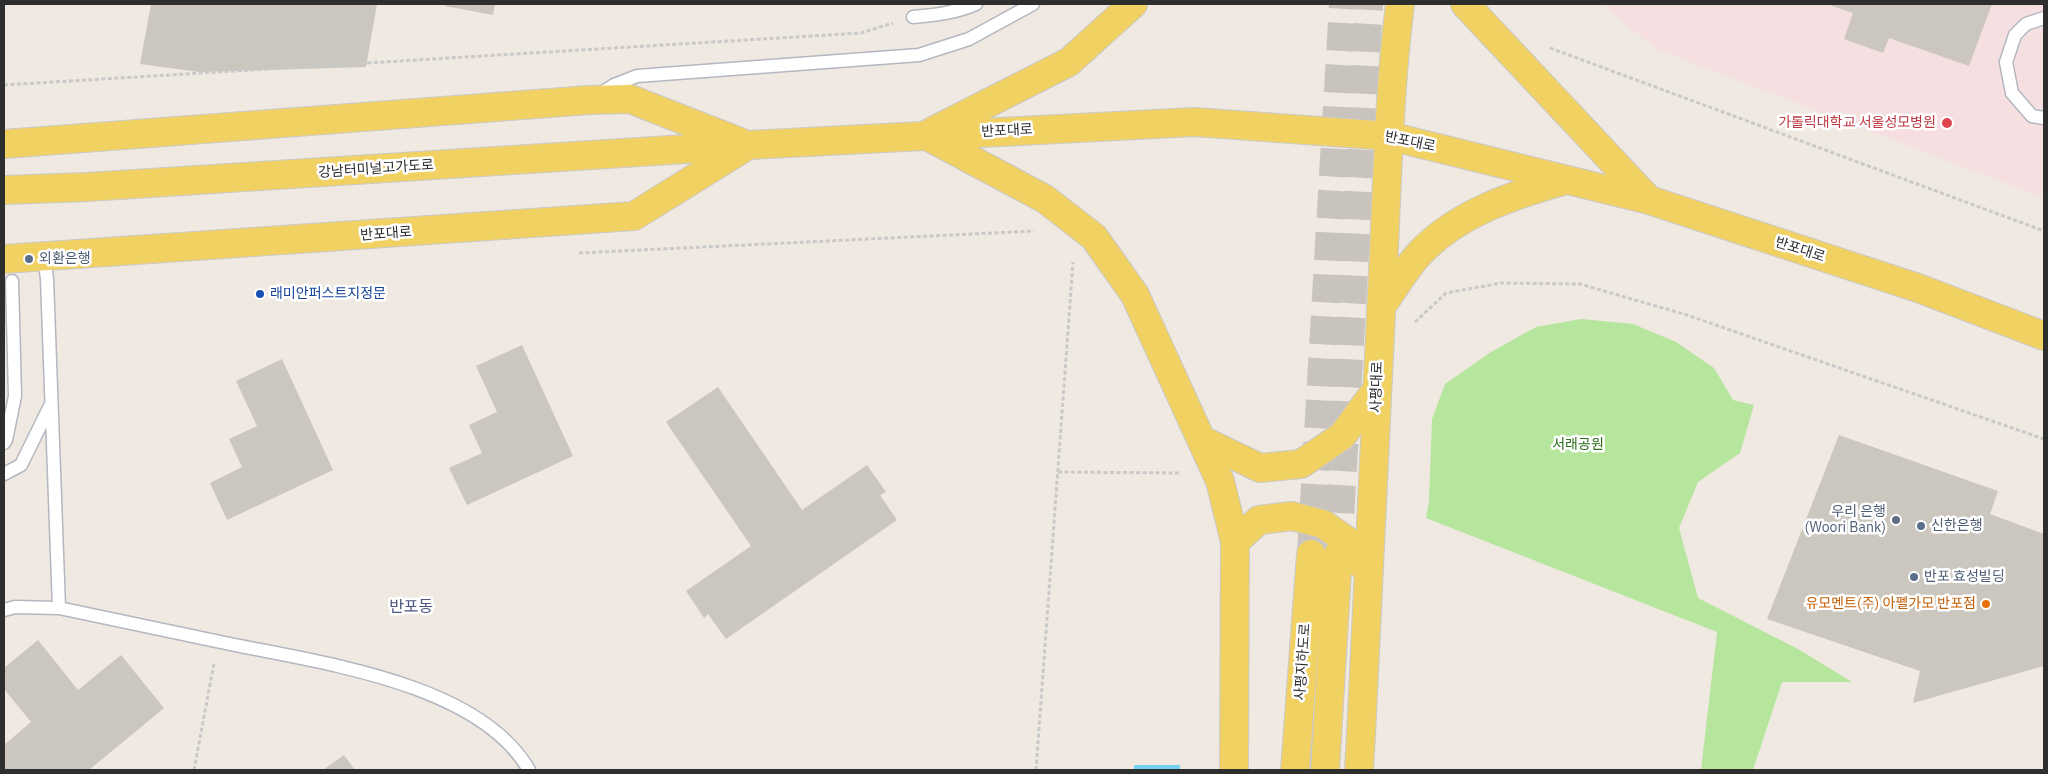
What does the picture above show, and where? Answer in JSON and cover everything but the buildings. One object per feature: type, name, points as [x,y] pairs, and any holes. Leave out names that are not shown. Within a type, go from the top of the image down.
[{"type":"main road","points":[[925,135],[1069,62],[1133,4]]},
{"type":"main road","name":"사평대로","points":[[1359,770],[1370,583],[1377,389],[1390,136],[1400,4]]},
{"type":"main road","points":[[1465,4],[1649,200]]},
{"type":"main road","name":"반포대로","points":[[4,144],[589,100],[630,99],[749,145],[1194,122],[1390,136],[1649,200],[1918,288],[2044,336]]},
{"type":"main road","points":[[925,135],[1045,200],[1094,237],[1136,295],[1220,481],[1235,542],[1234,770]]},
{"type":"main road","name":"반포대로","points":[[8,270],[44,257],[634,216],[749,145]]},
{"type":"main road","name":"강남터미널고가도로","points":[[4,190],[87,187],[749,145]]},
{"type":"main road","points":[[1381,306],[1420,253],[1450,228],[1479,211],[1524,192],[1566,180]]},
{"type":"main road","points":[[1202,440],[1260,468],[1301,464],[1342,436],[1377,389]]},
{"type":"main road","points":[[1235,542],[1259,520],[1292,516],[1323,524],[1353,545],[1370,583]]},
{"type":"main road","name":"사평지하도로","points":[[1295,770],[1311,554]]},
{"type":"main road","name":"사평지하도로","points":[[1325,770],[1338,555]]},
{"type":"lane","points":[[913,17],[935,16],[962,10],[976,4]]},
{"type":"lane","points":[[589,100],[614,85],[637,76],[919,55],[969,39],[1033,4]]},
{"type":"lane","points":[[2044,18],[2026,24],[2015,35],[2006,62],[2012,93],[2032,116],[2044,118]]},
{"type":"lane","points":[[44,257],[47,279],[60,608]]},
{"type":"lane","points":[[4,443],[15,396],[8,270]]},
{"type":"lane","points":[[4,474],[21,465],[51,403]]},
{"type":"lane","points":[[4,610],[15,607],[60,608],[358,670],[423,692],[489,725],[523,760],[529,770]]},
{"type":"path","points":[[4,85],[861,33],[894,23]]},
{"type":"path","points":[[1544,42],[1551,48],[2044,231]]},
{"type":"path","points":[[1036,770],[1074,261]]},
{"type":"path","points":[[1415,322],[1446,294],[1501,283],[1580,284],[1687,315],[2044,440]]},
{"type":"path","points":[[1058,472],[1180,473]]},
{"type":"path","points":[[194,770],[218,641]]},
{"type":"shaded area","name":"가톨릭대학교 서울성모병원","points":[[1601,4],[2044,4],[2044,198],[1656,49]]},
{"type":"green space","name":"서래공원","points":[[1581,319],[1633,324],[1676,342],[1714,368],[1733,400],[1754,405],[1740,453],[1698,482],[1679,528],[1698,598],[1798,649],[1852,682],[1782,682],[1753,770],[1701,770],[1717,632],[1426,518],[1429,501],[1432,419],[1445,384],[1491,352],[1536,327]]},
{"type":"water","points":[[1134,765],[1180,765],[1180,770],[1134,770]]},
{"type":"tunnel","points":[[1311,554],[1343,4]]},
{"type":"tunnel","points":[[1338,555],[1369,4]]},
{"type":"place","name":"가톨릭대학교 서울성모병원","points":[[1947,123]]},
{"type":"place","name":"외환은행","points":[[29,259]]},
{"type":"place","name":"래미안퍼스트지정문","points":[[260,294]]},
{"type":"place","name":"우리 은행 (Woori Bank)","points":[[1896,520]]},
{"type":"place","name":"신한은행","points":[[1921,526]]},
{"type":"place","name":"반포 효성빌딩","points":[[1914,577]]},
{"type":"place","name":"유모멘트(주) 아펠가모 반포점","points":[[1986,604]]},
{"type":"district","name":"반포동","points":[[411,607]]}]
